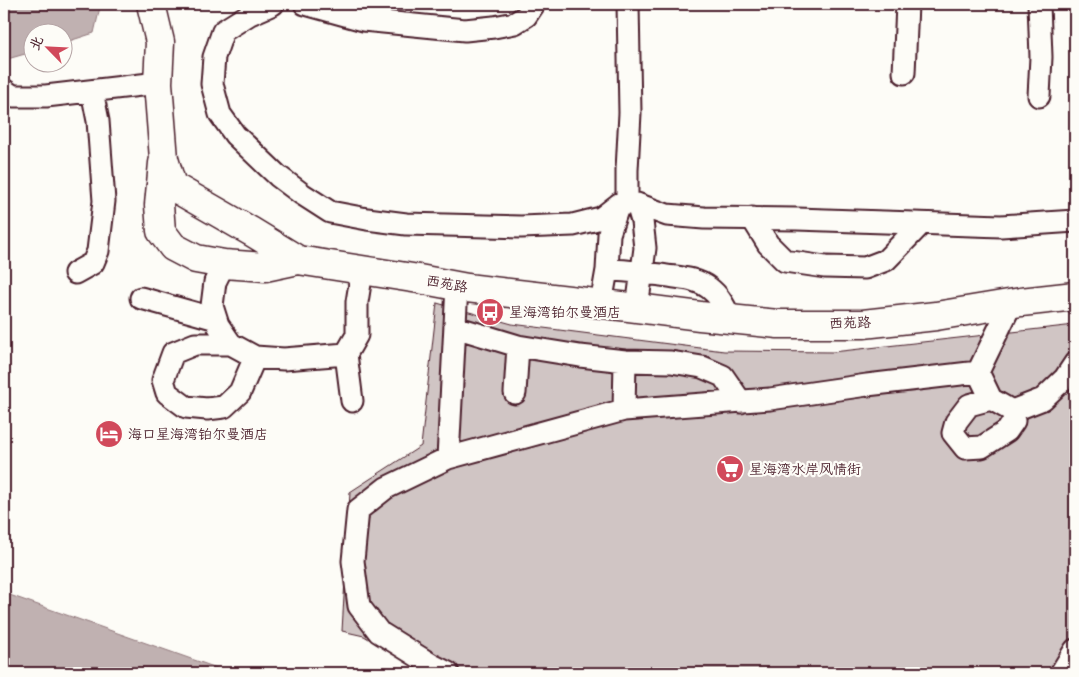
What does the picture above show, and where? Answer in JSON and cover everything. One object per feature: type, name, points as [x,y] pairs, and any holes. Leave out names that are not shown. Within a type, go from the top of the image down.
[{"type":"main road","name":"西苑路","points":[[151,4],[160,42],[158,83],[164,159],[172,186],[298,260],[457,286],[778,324],[863,324],[936,316],[1075,296]]},
{"type":"main road","points":[[164,159],[159,205],[161,231],[173,247],[196,259],[224,264],[265,267],[298,260]]},
{"type":"street","points":[[273,4],[250,14],[223,31],[214,57],[212,84],[220,114],[235,135],[278,176],[330,212],[367,220],[406,224],[521,227],[573,225],[601,218],[628,204],[667,215],[704,218],[797,219],[1001,226],[1075,221]]},
{"type":"street","points":[[305,4],[363,20],[465,30],[515,23],[526,16],[534,4]]},
{"type":"street","points":[[601,304],[607,270],[609,234],[628,204],[627,170],[630,113],[628,4]]},
{"type":"street","points":[[904,73],[907,4]]},
{"type":"street","points":[[1039,4],[1041,57],[1039,96]]},
{"type":"street","points":[[4,90],[14,96],[46,96],[158,83]]},
{"type":"street","points":[[75,273],[92,263],[98,251],[104,201],[98,121],[92,91]]},
{"type":"street","points":[[628,204],[642,221],[644,232],[645,248],[637,308]]},
{"type":"street","points":[[752,218],[768,244],[785,261],[825,267],[865,268],[886,260],[921,224]]},
{"type":"street","points":[[224,264],[215,282],[212,306],[218,325],[232,344],[255,357],[284,360],[346,354]]},
{"type":"street","points":[[352,401],[346,354],[357,335],[357,302],[362,270]]},
{"type":"street","points":[[607,270],[684,277],[698,282],[710,288],[722,300],[730,319]]},
{"type":"street","points":[[448,458],[457,286]]},
{"type":"street","points":[[141,298],[216,319]]},
{"type":"street","points":[[978,372],[1011,304]]},
{"type":"street","points":[[455,327],[518,346],[580,356],[626,361],[672,362],[702,367],[723,376],[741,402]]},
{"type":"street","points":[[232,344],[195,344],[173,353],[162,380],[167,393],[186,407],[207,409],[224,407],[240,392],[255,357]]},
{"type":"street","points":[[515,393],[518,346]]},
{"type":"street","points":[[624,410],[626,361]]},
{"type":"street","points":[[1012,411],[1043,399],[1065,378],[1075,363]]},
{"type":"street","points":[[978,372],[991,398],[1012,411],[1014,421],[1007,431],[982,447],[965,448],[953,433],[956,422],[969,405],[991,398]]},
{"type":"street","points":[[448,673],[379,632],[359,606],[353,561],[358,510],[386,488],[448,458],[624,410],[770,400],[867,385],[978,372]]},
{"type":"street","points":[[1061,673],[1075,650]]},
{"type":"shaded area","points":[[4,4],[100,4],[94,33],[72,40],[72,22],[22,22],[22,55],[4,60]]},
{"type":"shaded area","points":[[4,593],[231,673],[4,673]]},
{"type":"building","name":"星海湾水岸风情街","points":[[437,303],[512,324],[724,351],[833,352],[1075,325],[1075,665],[1070,673],[425,673],[364,636],[342,631],[350,492],[421,446]]},
{"type":"place","name":"星海湾铂尔曼酒店","points":[[490,312]]},
{"type":"place","name":"海口星海湾铂尔曼酒店","points":[[109,434]]},
{"type":"place","name":"星海湾水岸风情街","points":[[730,469]]}]
